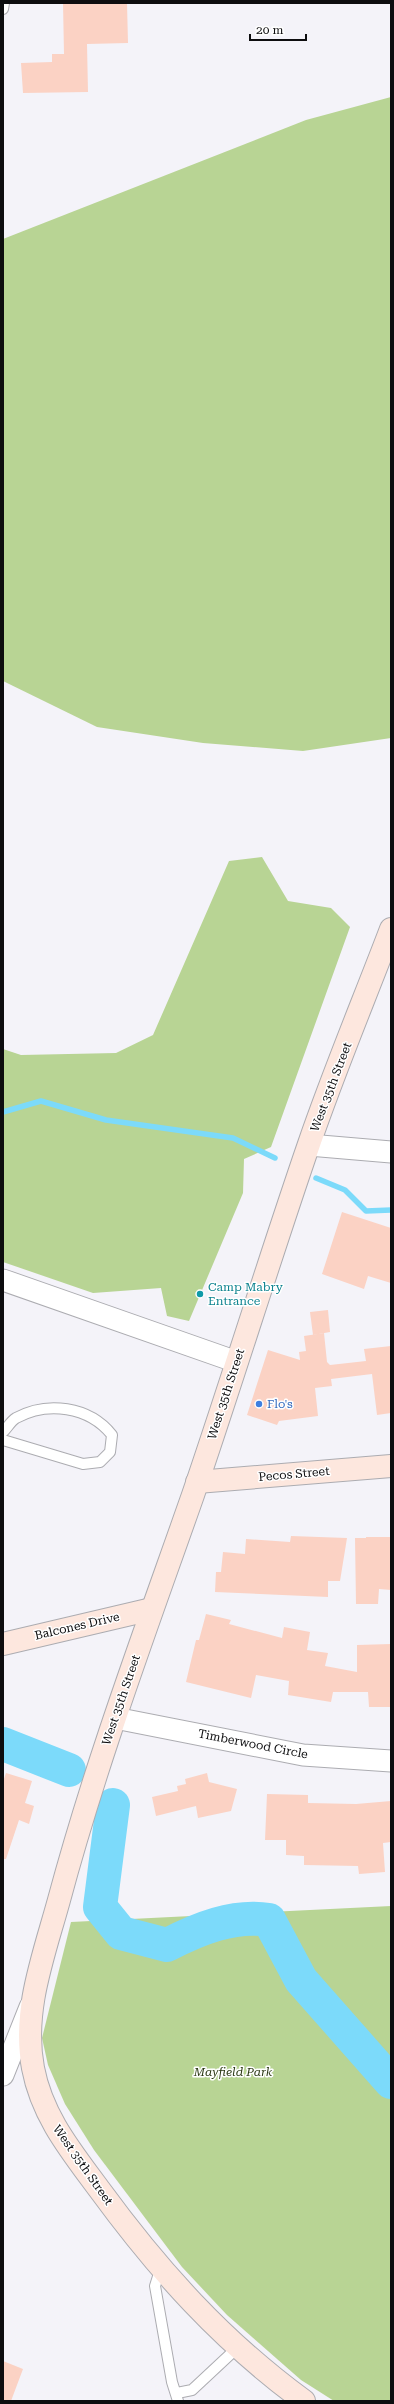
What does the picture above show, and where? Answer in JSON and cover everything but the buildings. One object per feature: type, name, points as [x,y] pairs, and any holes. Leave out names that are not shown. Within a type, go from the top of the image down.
[{"type":"street","name":"West 35th Street","points":[[304,2401],[237,2348],[195,2307],[118,2215],[57,2132],[42,2101],[32,2065],[30,2006],[82,1814],[197,1482],[308,1145],[386,957],[391,929]]},
{"type":"street","points":[[308,1145],[391,1152]]},
{"type":"street","points":[[3,1280],[237,1362]]},
{"type":"street","name":"Pecos Street","points":[[197,1482],[391,1466]]},
{"type":"street","name":"Balcones Drive","points":[[3,1644],[152,1609]]},
{"type":"street","name":"Timberwood Circle","points":[[115,1718],[303,1755],[391,1760]]},
{"type":"street","points":[[3,2075],[30,2006]]},
{"type":"lane","points":[[3,9],[4,3]]},
{"type":"lane","points":[[3,1432],[15,1419],[37,1410],[57,1407],[78,1411],[104,1425],[112,1435],[110,1452],[100,1462],[83,1464],[3,1440]]},
{"type":"lane","points":[[161,2266],[155,2286],[172,2382],[177,2397],[192,2390],[237,2348]]},
{"type":"green space","points":[[391,97],[391,738],[303,751],[203,743],[97,727],[3,681],[3,239],[306,120]]},
{"type":"green space","points":[[262,857],[288,901],[331,908],[350,927],[271,1147],[244,1159],[243,1193],[189,1321],[167,1316],[161,1288],[93,1293],[3,1262],[3,1049],[21,1055],[116,1053],[153,1035],[229,861]]},
{"type":"green space","name":"Mayfield Park","points":[[391,1906],[391,2401],[334,2401],[301,2380],[227,2315],[182,2267],[94,2150],[65,2104],[48,2065],[42,2038],[71,1922]]},
{"type":"waterway","points":[[3,1112],[41,1101],[106,1120],[233,1138],[275,1158]]},
{"type":"waterway","points":[[316,1178],[345,1190],[366,1211],[391,1210]]},
{"type":"waterway","points":[[3,1744],[69,1770]]},
{"type":"waterway","points":[[113,1805],[100,1907],[121,1933],[167,1945],[216,1924],[243,1919],[269,1920],[301,1980],[391,2082]]},
{"type":"place","name":"Camp Mabry Entrance","points":[[200,1294]]},
{"type":"place","name":"Flo's","points":[[259,1404]]}]
